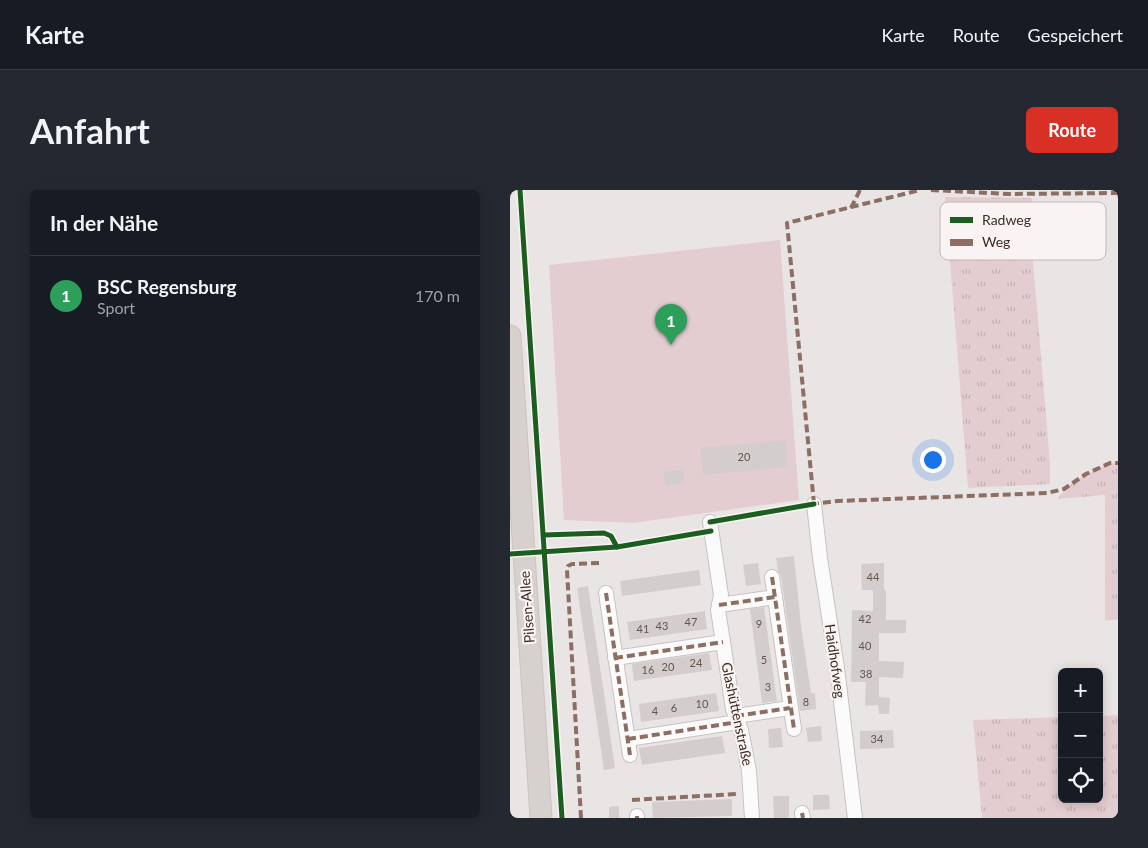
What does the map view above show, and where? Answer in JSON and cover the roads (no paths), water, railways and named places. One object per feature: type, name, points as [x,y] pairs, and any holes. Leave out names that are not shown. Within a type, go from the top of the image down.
[{"type":"main road","name":"Pilsen-Allee","points":[[510,336],[541,818]]},
{"type":"street","name":"Haidhofweg","points":[[814,504],[820,558],[837,668],[855,818]]},
{"type":"street","name":"Glashüttenstraße","points":[[710,522],[721,595],[718,610],[733,709],[749,771],[752,818]]},
{"type":"street","points":[[772,577],[794,730]]},
{"type":"street","points":[[606,593],[630,755]]},
{"type":"street","points":[[720,605],[775,597]]},
{"type":"street","points":[[615,658],[723,642]]},
{"type":"street","points":[[628,739],[790,708]]},
{"type":"place","name":"BSC Regensburg","points":[[671,345]]}]
